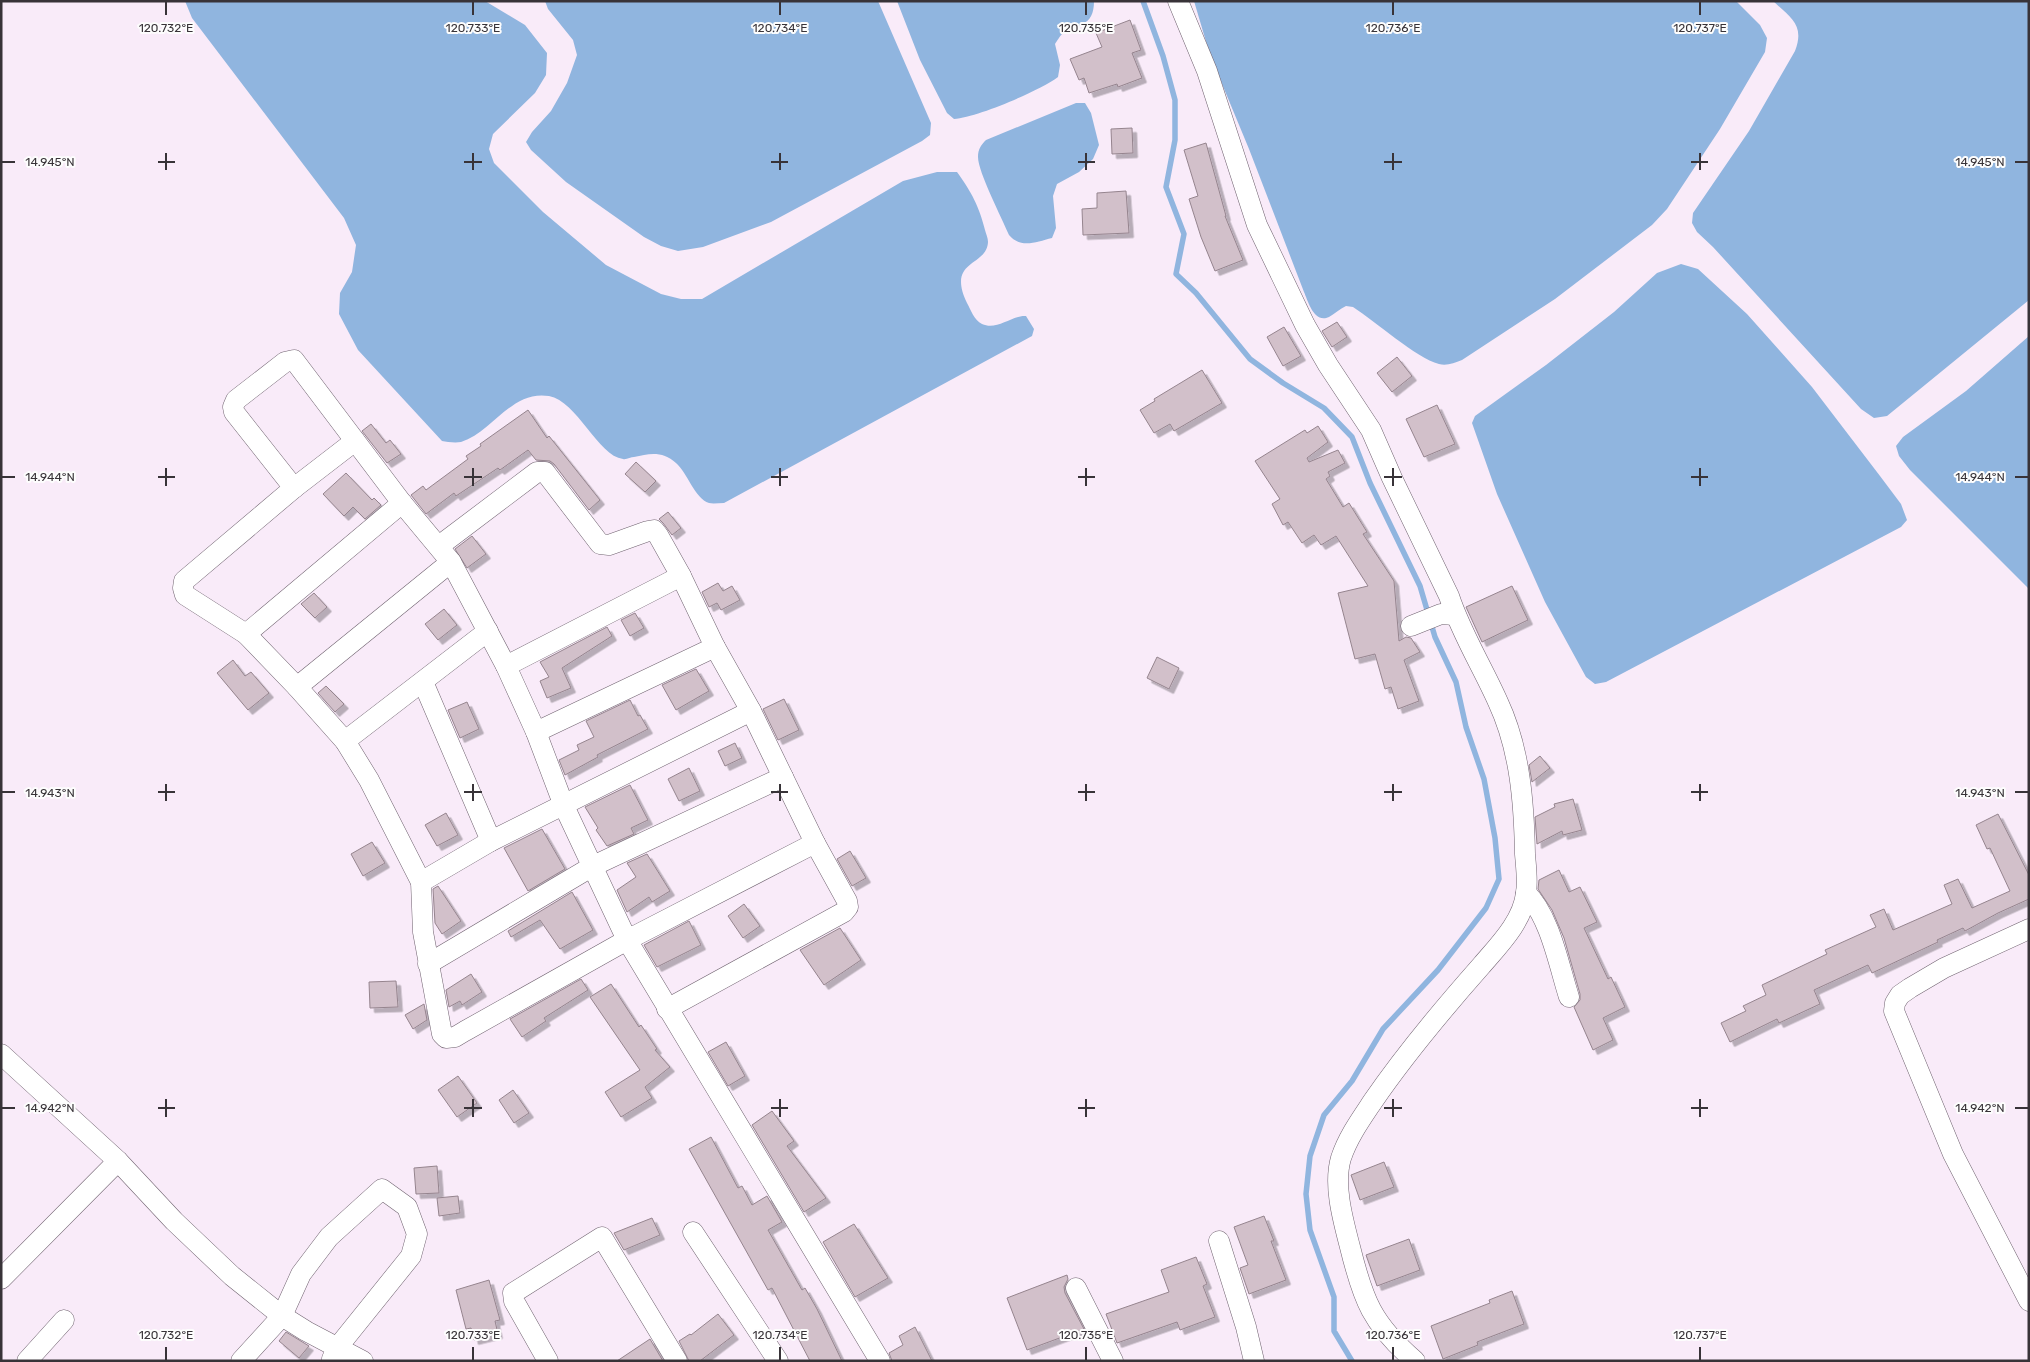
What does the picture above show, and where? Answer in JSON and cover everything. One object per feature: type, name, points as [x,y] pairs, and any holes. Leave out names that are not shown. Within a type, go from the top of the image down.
[{"type":"street","points":[[1178,1],[1207,71],[1257,225],[1305,325],[1328,365],[1371,430],[1449,596],[1448,614],[1499,703],[1514,743],[1521,787],[1526,893],[1522,912],[1512,927],[1434,1020],[1384,1085],[1352,1132],[1341,1159],[1339,1188],[1344,1226],[1360,1288],[1374,1317],[1399,1348],[1415,1361]]},
{"type":"street","points":[[294,488],[234,412],[233,407],[236,400],[285,362],[294,360],[299,364],[402,503],[451,562],[506,666],[536,732],[564,806],[628,940],[667,1009],[880,1361]]},
{"type":"street","points":[[355,441],[294,488],[184,581],[182,588],[185,595],[246,634],[345,741],[369,780],[421,882],[423,932],[428,964],[442,1034],[446,1038],[465,1031],[628,940],[815,843]]},
{"type":"street","points":[[439,546],[537,472],[541,471],[545,472],[600,544],[609,545],[654,530],[751,711],[815,843],[847,901],[848,907],[844,912],[667,1009]]},
{"type":"street","points":[[246,634],[402,503]]},
{"type":"street","points":[[297,687],[451,562]]},
{"type":"street","points":[[506,666],[680,576]]},
{"type":"street","points":[[1416,624],[1448,614]]},
{"type":"street","points":[[345,741],[488,631]]},
{"type":"street","points":[[536,732],[715,647]]},
{"type":"street","points":[[423,682],[491,841]]},
{"type":"street","points":[[421,882],[491,841],[751,711]]},
{"type":"street","points":[[428,964],[592,866],[783,777]]},
{"type":"street","points":[[1526,893],[1533,900],[1543,920],[1569,998]]},
{"type":"street","points":[[2029,929],[1944,968],[1910,988],[1900,995],[1895,1003],[1894,1011],[1954,1154],[2029,1301]]},
{"type":"street","points":[[1,1054],[118,1160],[174,1221],[232,1276],[334,1354],[363,1361]]},
{"type":"street","points":[[1,1279],[118,1160]]},
{"type":"street","points":[[241,1361],[282,1316],[301,1274],[329,1237],[382,1189],[407,1207],[417,1234],[411,1256],[334,1354]]},
{"type":"street","points":[[692,1232],[778,1361]]},
{"type":"street","points":[[548,1361],[514,1300],[513,1293],[602,1237],[677,1361]]},
{"type":"street","points":[[1219,1241],[1246,1327],[1254,1361]]},
{"type":"street","points":[[1076,1288],[1113,1361]]},
{"type":"street","points":[[27,1361],[64,1320]]},
{"type":"water","points":[[185,1],[485,1],[525,25],[547,53],[546,75],[535,93],[493,134],[489,149],[494,163],[543,212],[606,265],[661,294],[681,299],[702,299],[903,181],[937,172],[957,172],[971,193],[983,221],[988,240],[986,250],[969,265],[961,278],[962,289],[967,303],[977,320],[988,326],[1026,316],[1034,329],[1032,336],[724,503],[704,501],[695,491],[680,467],[666,456],[651,454],[624,459],[614,456],[605,449],[569,408],[559,400],[549,396],[536,396],[524,399],[513,405],[483,430],[461,442],[442,441],[358,350],[339,314],[340,293],[352,272],[356,245],[344,218],[192,18]]},
{"type":"water","points":[[545,1],[878,1],[931,123],[930,135],[771,222],[703,247],[678,251],[661,246],[644,237],[566,182],[531,150],[526,142],[532,132],[551,111],[567,83],[577,55],[573,40],[548,9]]},
{"type":"water","points":[[897,1],[1094,1],[1093,10],[1088,20],[1062,34],[1055,44],[1060,65],[1058,77],[1008,102],[978,114],[954,119],[947,113],[920,60]]},
{"type":"water","points":[[1194,1],[1736,1],[1760,25],[1767,38],[1765,52],[1720,129],[1667,209],[1652,225],[1555,299],[1462,360],[1442,365],[1419,355],[1353,307],[1346,306],[1329,317],[1324,318],[1316,315],[1312,310],[1210,55]]},
{"type":"water","points":[[1773,1],[2029,1],[2029,300],[1887,416],[1874,418],[1861,409],[1713,247],[1697,232],[1692,223],[1693,213],[1749,131],[1795,51],[1798,42],[1797,28],[1791,17]]},
{"type":"water","points":[[1076,103],[1085,103],[1091,113],[1099,145],[1093,159],[1079,172],[1057,184],[1053,196],[1056,228],[1052,238],[1029,243],[1019,242],[1009,235],[986,184],[979,164],[979,149],[986,140]]},
{"type":"water","points":[[1681,264],[1698,269],[1747,314],[1812,387],[1901,504],[1907,520],[1901,527],[1606,682],[1595,684],[1586,677],[1545,602],[1497,494],[1472,423],[1475,416],[1546,365],[1614,312],[1657,273]]},
{"type":"water","points":[[2029,336],[2029,589],[1910,470],[1899,456],[1896,446],[1903,437],[1966,391]]},
{"type":"building","points":[[1130,20],[1141,50],[1132,53],[1142,78],[1118,87],[1117,84],[1089,93],[1084,78],[1079,80],[1070,59],[1102,47],[1096,33]]},
{"type":"building","points":[[1132,128],[1133,153],[1112,154],[1111,129]]},
{"type":"building","points":[[1206,143],[1225,216],[1243,260],[1215,271],[1201,237],[1189,199],[1198,196],[1184,150]]},
{"type":"building","points":[[1126,191],[1129,233],[1083,235],[1082,209],[1097,208],[1097,193]]},
{"type":"building","points":[[1337,322],[1347,337],[1332,347],[1322,331]]},
{"type":"building","points":[[1284,327],[1301,356],[1283,366],[1267,337]]},
{"type":"building","points":[[1397,357],[1412,376],[1392,392],[1377,373]]},
{"type":"building","points":[[1202,370],[1222,403],[1174,431],[1170,424],[1154,433],[1140,410],[1155,401],[1154,399]]},
{"type":"building","points":[[1437,405],[1455,444],[1424,457],[1406,419]]},
{"type":"building","points":[[528,410],[547,438],[549,436],[600,500],[589,510],[554,464],[550,461],[536,460],[528,450],[500,470],[498,468],[456,496],[454,493],[426,514],[411,495],[423,486],[426,490],[468,459],[466,456],[481,446],[480,444]]},
{"type":"building","points":[[371,424],[386,443],[390,440],[401,454],[387,463],[362,431]]},
{"type":"building","points":[[1318,426],[1328,442],[1307,458],[1309,462],[1338,450],[1345,463],[1328,472],[1330,476],[1326,479],[1343,507],[1349,503],[1367,532],[1363,534],[1394,581],[1399,641],[1406,637],[1411,638],[1420,652],[1404,660],[1419,701],[1398,709],[1391,687],[1385,689],[1375,654],[1355,659],[1338,593],[1368,586],[1336,536],[1321,545],[1314,535],[1302,543],[1288,522],[1283,525],[1272,504],[1280,499],[1255,461],[1305,430],[1307,433]]},
{"type":"building","points":[[636,462],[656,481],[645,492],[625,474]]},
{"type":"building","points":[[346,473],[372,500],[374,498],[381,505],[365,519],[353,507],[344,516],[323,494]]},
{"type":"building","points":[[668,512],[681,528],[672,535],[659,519]]},
{"type":"building","points":[[472,536],[486,554],[467,568],[455,549]]},
{"type":"building","points":[[718,583],[723,591],[732,586],[740,600],[721,610],[717,603],[709,607],[702,592]]},
{"type":"building","points":[[1512,586],[1528,620],[1482,642],[1466,607]]},
{"type":"building","points":[[314,593],[327,607],[315,618],[301,604]]},
{"type":"building","points":[[444,609],[457,625],[438,640],[425,624]]},
{"type":"building","points":[[635,613],[644,628],[630,636],[621,620]]},
{"type":"building","points":[[607,627],[612,636],[562,668],[571,688],[547,698],[540,681],[549,677],[540,662]]},
{"type":"building","points":[[1157,657],[1179,668],[1169,689],[1147,678]]},
{"type":"building","points":[[233,660],[245,676],[251,672],[269,693],[248,710],[217,673]]},
{"type":"building","points":[[696,669],[709,691],[676,710],[662,685]]},
{"type":"building","points":[[326,686],[344,704],[335,712],[318,693]]},
{"type":"building","points":[[784,699],[799,730],[778,740],[763,709]]},
{"type":"building","points":[[630,700],[638,716],[640,715],[648,729],[597,755],[598,757],[565,775],[559,760],[579,750],[577,745],[594,737],[586,721]]},
{"type":"building","points":[[467,702],[479,729],[460,738],[448,710]]},
{"type":"building","points":[[735,743],[742,758],[725,766],[718,751]]},
{"type":"building","points":[[1540,756],[1550,768],[1532,782],[1529,765]]},
{"type":"building","points":[[689,768],[700,791],[679,801],[668,779]]},
{"type":"building","points":[[630,785],[648,820],[631,828],[634,834],[607,846],[596,830],[598,828],[585,807]]},
{"type":"building","points":[[1573,799],[1582,830],[1563,835],[1562,831],[1537,844],[1535,817],[1555,807],[1554,804]]},
{"type":"building","points":[[446,813],[458,835],[437,846],[425,825]]},
{"type":"building","points":[[1998,814],[2029,875],[2029,899],[1965,931],[1963,928],[1937,940],[1938,942],[1872,973],[1868,965],[1814,990],[1820,1004],[1779,1023],[1777,1019],[1730,1042],[1721,1023],[1746,1011],[1743,1006],[1766,995],[1762,985],[1827,954],[1825,950],[1876,927],[1870,915],[1884,909],[1893,930],[1952,904],[1944,885],[1958,879],[1972,908],[2010,891],[1990,848],[1987,849],[1976,825]]},
{"type":"building","points":[[542,829],[565,869],[528,891],[504,848]]},
{"type":"building","points":[[372,842],[385,863],[363,876],[351,854]]},
{"type":"building","points":[[850,851],[866,878],[852,886],[837,859]]},
{"type":"building","points":[[647,854],[670,891],[652,902],[649,897],[627,912],[617,890],[636,877],[627,863]]},
{"type":"building","points":[[1559,870],[1569,892],[1580,887],[1597,922],[1584,928],[1608,979],[1611,977],[1625,1007],[1603,1018],[1613,1040],[1593,1050],[1574,1007],[1580,1000],[1580,994],[1564,938],[1552,910],[1538,889],[1539,880]]},
{"type":"building","points":[[438,886],[461,921],[442,934],[435,923],[433,889]]},
{"type":"building","points":[[572,892],[593,930],[560,949],[540,920],[511,937],[508,931]]},
{"type":"building","points":[[744,904],[760,926],[743,938],[728,916]]},
{"type":"building","points":[[689,921],[701,945],[657,967],[644,945]]},
{"type":"building","points":[[840,928],[861,960],[824,985],[800,950]]},
{"type":"building","points":[[471,974],[482,992],[462,1005],[460,1001],[449,1007],[446,990]]},
{"type":"building","points":[[581,979],[588,990],[544,1018],[546,1021],[522,1037],[510,1019]]},
{"type":"building","points":[[396,981],[398,1007],[370,1008],[369,982]]},
{"type":"building","points":[[611,984],[639,1027],[641,1025],[657,1049],[655,1050],[670,1067],[645,1087],[652,1098],[621,1117],[605,1092],[640,1070],[590,997]]},
{"type":"building","points":[[424,1004],[427,1020],[413,1029],[405,1015]]},
{"type":"building","points":[[726,1042],[745,1076],[728,1086],[708,1052]]},
{"type":"building","points":[[458,1076],[477,1103],[457,1117],[438,1090]]},
{"type":"building","points":[[513,1090],[529,1113],[514,1123],[499,1100]]},
{"type":"building","points":[[772,1111],[794,1141],[787,1146],[826,1198],[804,1212],[752,1125]]},
{"type":"building","points":[[711,1137],[738,1188],[742,1186],[752,1205],[767,1196],[782,1222],[768,1230],[802,1290],[805,1288],[817,1309],[842,1361],[810,1361],[772,1288],[768,1290],[689,1149]]},
{"type":"building","points":[[1384,1162],[1394,1187],[1360,1200],[1351,1175]]},
{"type":"building","points":[[437,1166],[439,1193],[416,1194],[414,1168]]},
{"type":"building","points":[[458,1196],[460,1213],[439,1216],[437,1198]]},
{"type":"building","points":[[1264,1216],[1274,1241],[1271,1241],[1286,1280],[1249,1294],[1240,1268],[1248,1265],[1234,1227]]},
{"type":"building","points":[[652,1218],[660,1235],[624,1250],[614,1233]]},
{"type":"building","points":[[854,1224],[888,1278],[855,1297],[823,1242]]},
{"type":"building","points":[[1409,1239],[1420,1270],[1377,1286],[1366,1255]]},
{"type":"building","points":[[1196,1257],[1207,1284],[1203,1286],[1215,1317],[1180,1330],[1177,1322],[1117,1343],[1106,1314],[1169,1292],[1161,1270]]},
{"type":"building","points":[[1067,1275],[1068,1279],[1064,1287],[1065,1293],[1084,1329],[1027,1350],[1007,1298]]},
{"type":"building","points":[[489,1280],[500,1320],[495,1321],[498,1334],[474,1340],[471,1328],[466,1329],[456,1290]]},
{"type":"building","points":[[1512,1291],[1524,1324],[1477,1342],[1478,1345],[1443,1359],[1431,1326],[1490,1303],[1489,1300]]},
{"type":"building","points":[[718,1314],[734,1335],[700,1361],[689,1361],[679,1341],[691,1335]]},
{"type":"building","points":[[915,1327],[932,1361],[892,1361],[889,1353],[903,1345],[899,1336]]},
{"type":"building","points":[[286,1332],[309,1346],[299,1358],[279,1341]]},
{"type":"building","points":[[650,1339],[663,1361],[617,1361]]},
{"type":"waterway","points":[[1143,1],[1163,56],[1175,100],[1175,140],[1166,187],[1184,234],[1176,274],[1196,293],[1250,359],[1283,383],[1324,408],[1352,437],[1370,483],[1420,586],[1435,637],[1456,682],[1466,727],[1484,779],[1495,838],[1499,879],[1486,908],[1438,970],[1383,1029],[1352,1081],[1324,1115],[1310,1156],[1306,1194],[1310,1230],[1334,1297],[1334,1331],[1352,1361]]}]
